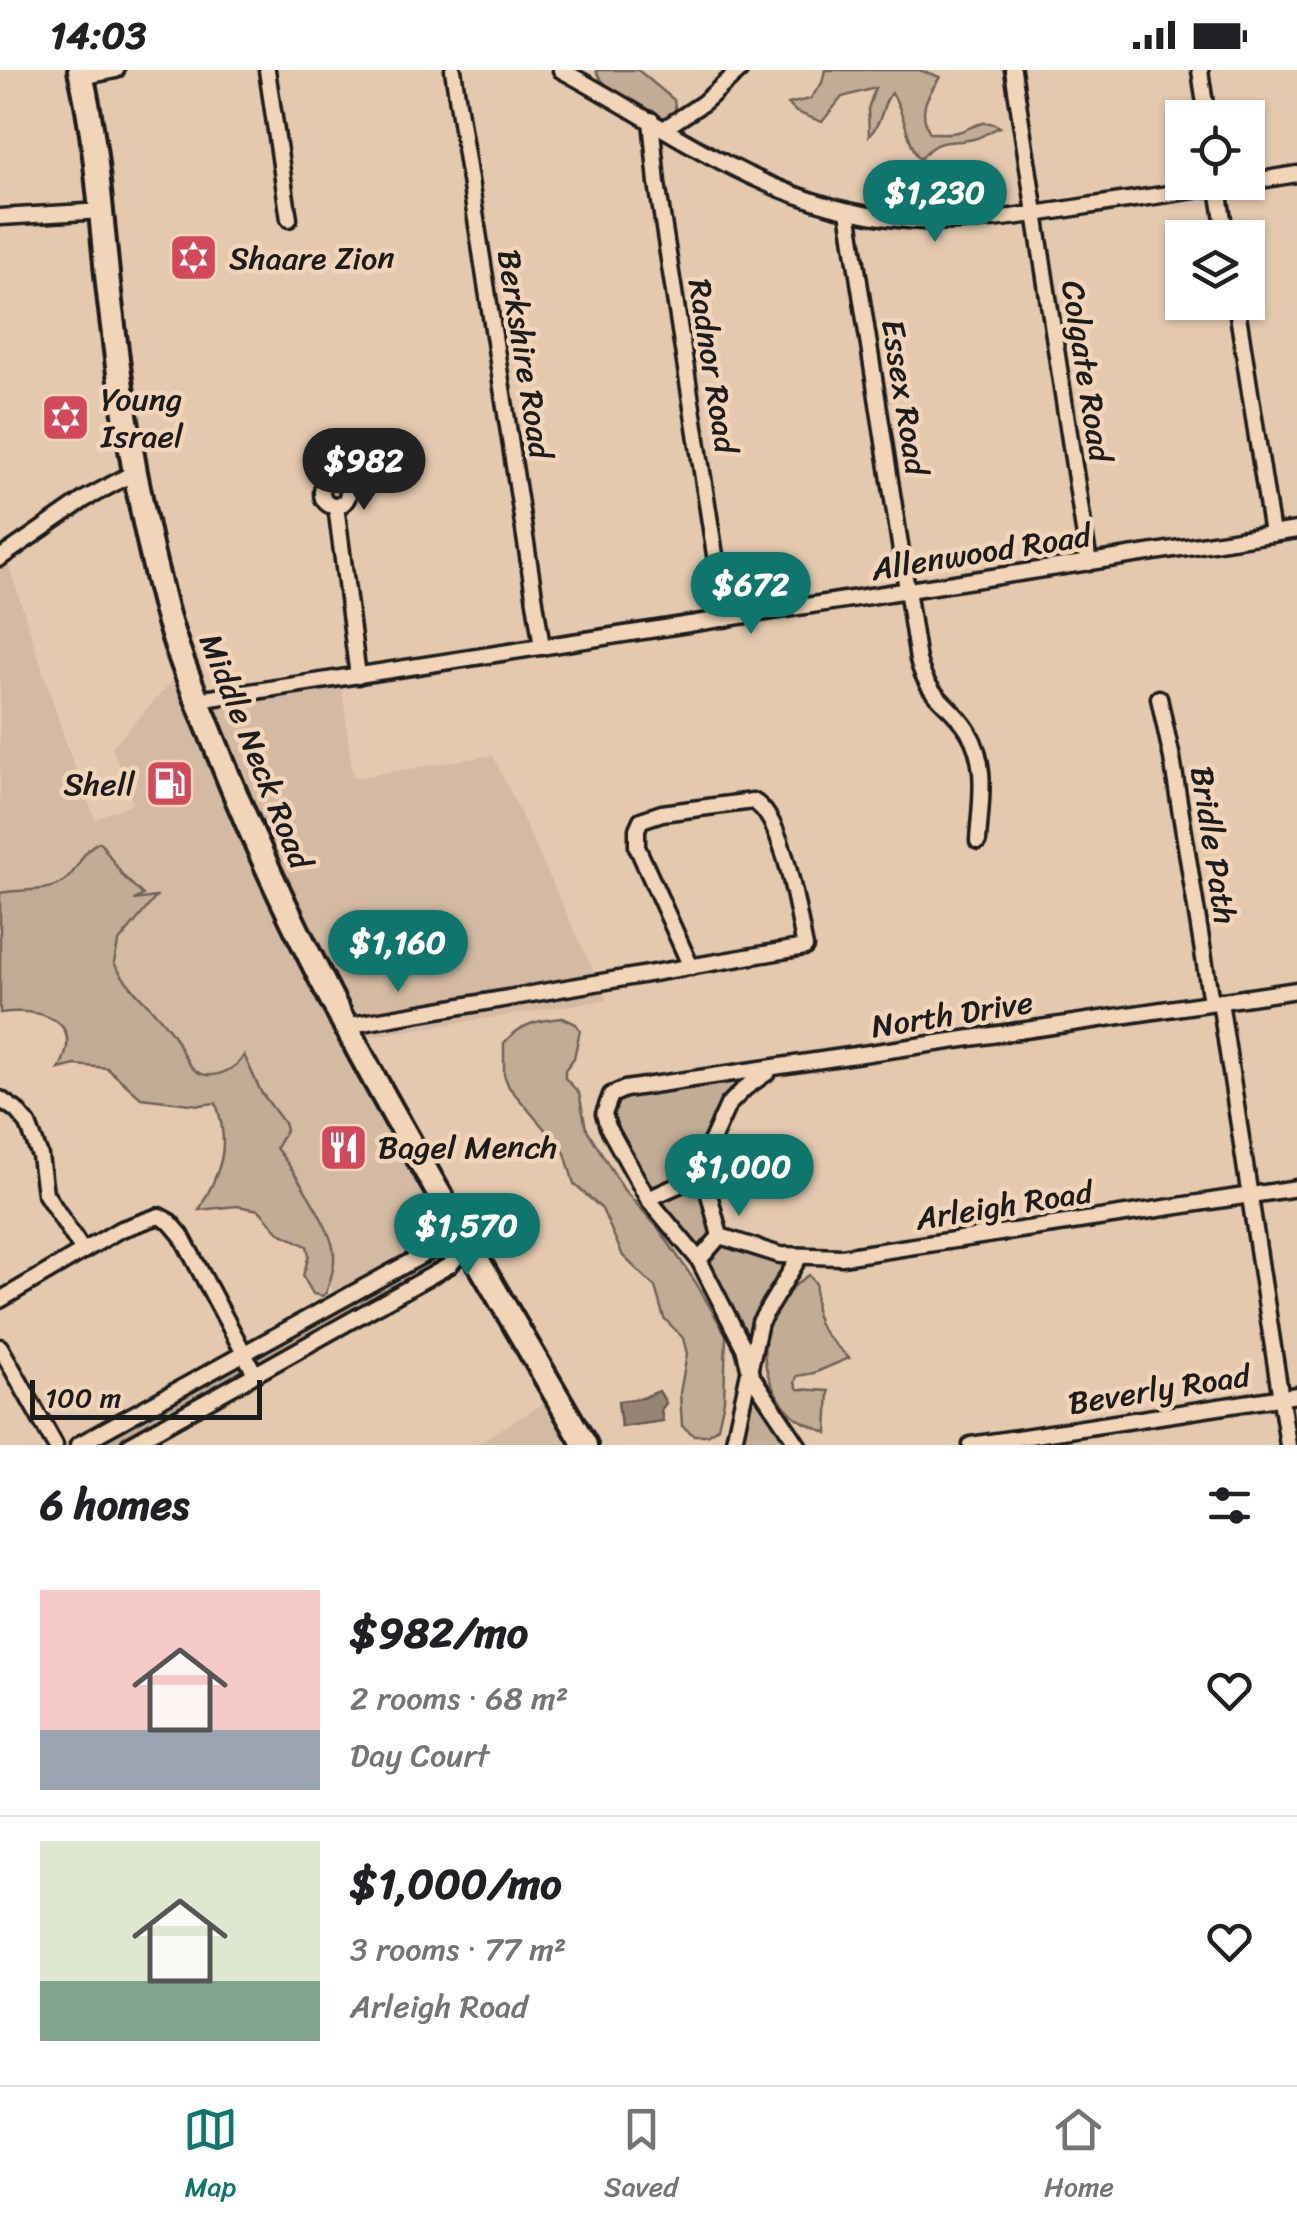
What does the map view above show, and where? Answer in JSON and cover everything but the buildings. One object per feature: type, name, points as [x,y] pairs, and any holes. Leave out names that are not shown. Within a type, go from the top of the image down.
[{"type":"main road","name":"Middle Neck Road","points":[[81,74],[92,120],[110,307],[137,471],[166,610],[198,700],[251,835],[345,1026],[584,1445]]},
{"type":"street","points":[[81,74],[116,70]]},
{"type":"street","points":[[266,70],[289,219]]},
{"type":"street","name":"Berkshire Road","points":[[453,70],[542,647]]},
{"type":"street","points":[[562,70],[791,194],[848,211],[888,219],[984,222],[1165,193]]},
{"type":"street","points":[[658,124],[702,103],[740,70]]},
{"type":"street","name":"Colgate Road","points":[[1013,70],[1089,563]]},
{"type":"street","points":[[1200,70],[1204,100]]},
{"type":"street","name":"Radnor Road","points":[[658,124],[657,182],[725,619]]},
{"type":"street","points":[[1265,179],[1297,174]]},
{"type":"street","points":[[0,217],[103,211]]},
{"type":"street","name":"Essex Road","points":[[848,211],[923,680],[968,731],[980,757],[978,841]]},
{"type":"street","points":[[1239,320],[1272,534]]},
{"type":"street","points":[[0,558],[85,499],[137,471]]},
{"type":"street","points":[[336,506],[358,676]]},
{"type":"street","name":"Allenwood Road","points":[[198,700],[1297,530]]},
{"type":"street","name":"Bridle Path","points":[[1159,698],[1289,1397],[1288,1445]]},
{"type":"street","points":[[345,1026],[691,967],[805,947],[790,878],[772,822],[762,806],[752,801],[662,813],[641,820],[636,829],[636,848],[691,967]]},
{"type":"street","name":"North Drive","points":[[648,1199],[606,1120],[605,1107],[615,1092],[1297,990]]},
{"type":"street","points":[[773,1069],[728,1105],[701,1164],[680,1184],[648,1199],[700,1260],[744,1348],[750,1375],[798,1445]]},
{"type":"street","points":[[0,1099],[28,1124],[40,1156],[44,1193],[84,1250]]},
{"type":"street","points":[[700,1260],[720,1236],[701,1164]]},
{"type":"street","name":"Arleigh Road","points":[[720,1236],[780,1256],[842,1256],[1297,1188]]},
{"type":"street","points":[[0,1300],[119,1230],[153,1216],[170,1222],[181,1235],[255,1374]]},
{"type":"street","points":[[78,1445],[438,1246],[468,1243]]},
{"type":"street","points":[[130,1445],[450,1265],[468,1243]]},
{"type":"street","points":[[422,1255],[432,1275]]},
{"type":"street","points":[[733,1445],[760,1322],[800,1256]]},
{"type":"street","points":[[0,1348],[55,1445]]},
{"type":"street","name":"Beverly Road","points":[[970,1445],[1289,1397]]},
{"type":"shaded area","points":[[596,70],[638,70],[674,100],[676,113],[664,118],[645,112],[614,91]]},
{"type":"shaded area","points":[[825,70],[919,70],[940,77],[924,111],[930,133],[954,133],[983,123],[1000,127],[977,138],[939,144],[920,160],[892,93],[869,136],[868,109],[875,88],[842,97],[822,122],[796,112],[788,104],[810,99],[822,83]]},
{"type":"shaded area","points":[[5,554],[70,755],[95,819],[133,803],[112,747],[185,667],[198,701],[341,679],[353,778],[493,755],[607,1000],[352,1039],[468,1243],[337,1301],[251,1107],[199,1094],[0,929],[0,558]]},
{"type":"shaded area","points":[[100,842],[123,876],[143,895],[134,900],[156,897],[118,943],[114,963],[168,1028],[196,1071],[209,1075],[223,1072],[244,1055],[261,1092],[284,1123],[286,1130],[276,1148],[311,1199],[332,1243],[333,1269],[322,1296],[313,1294],[303,1276],[309,1255],[307,1246],[280,1233],[259,1210],[237,1206],[199,1210],[213,1182],[223,1146],[216,1103],[199,1105],[141,1098],[107,1068],[75,1065],[59,1069],[67,1038],[55,1020],[30,1013],[0,1013],[0,893],[63,882],[89,849]]},
{"type":"shaded area","points":[[563,1018],[580,1030],[565,1078],[579,1093],[586,1128],[624,1190],[659,1229],[696,1283],[726,1335],[724,1400],[718,1427],[708,1435],[694,1435],[682,1426],[680,1393],[687,1354],[683,1338],[664,1318],[655,1287],[623,1256],[602,1209],[574,1184],[565,1153],[509,1087],[504,1075],[504,1043],[510,1036],[531,1024]]},
{"type":"shaded area","points":[[773,1069],[745,1088],[701,1164],[721,1236],[800,1256],[760,1322],[751,1375],[726,1310],[648,1199],[605,1107],[608,1099]]},
{"type":"shaded area","points":[[468,1243],[449,1265],[129,1445],[78,1445],[438,1246]]},
{"type":"shaded area","points":[[809,1275],[816,1284],[820,1326],[849,1358],[797,1376],[798,1389],[829,1391],[827,1433],[793,1415],[769,1379],[765,1360],[765,1340],[779,1304]]},
{"type":"shaded area","points":[[751,1375],[798,1445],[733,1445]]},
{"type":"shaded area","points":[[659,1391],[666,1403],[661,1410],[663,1421],[621,1427],[618,1401]]},
{"type":"shaded area","points":[[556,1396],[584,1445],[474,1445]]},
{"type":"place","name":"Shaare Zion","points":[[194,258]]},
{"type":"place","name":"Young Israel","points":[[66,417]]},
{"type":"place","name":"Shell","points":[[170,784]]},
{"type":"place","name":"Bagel Mench","points":[[343,1147]]}]
